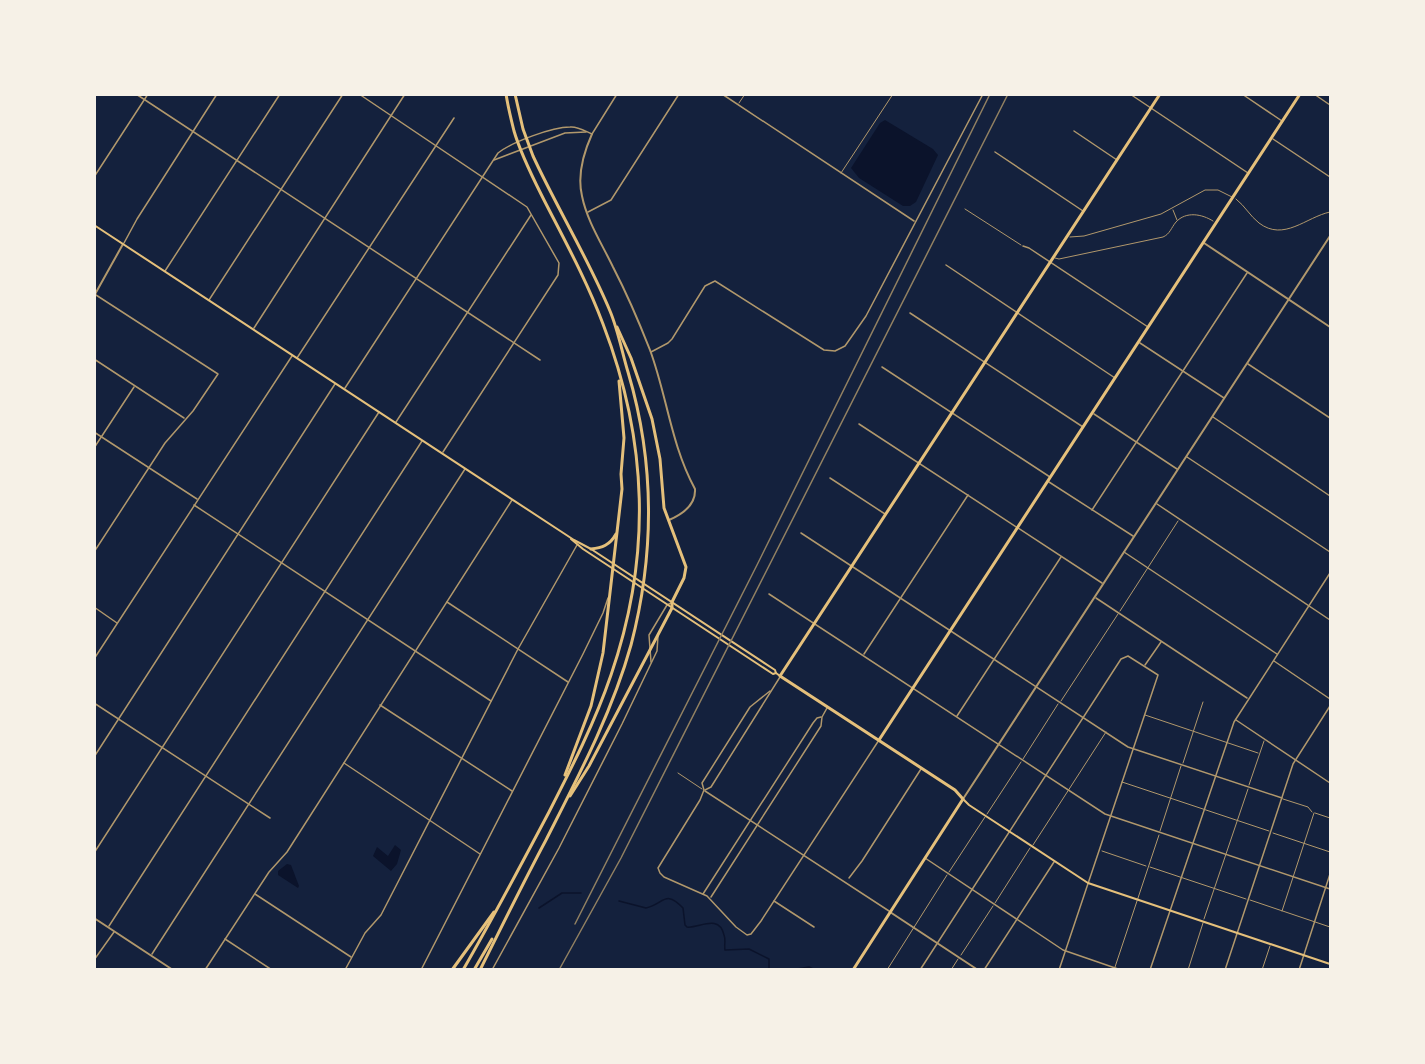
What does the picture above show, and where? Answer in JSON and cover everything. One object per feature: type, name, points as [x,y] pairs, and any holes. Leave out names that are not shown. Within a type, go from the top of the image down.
[{"type":"main road","points":[[463,969],[504,898],[598,710],[612,673],[629,612],[636,572],[640,524],[638,470],[631,414],[616,365],[603,325],[583,278],[514,133],[506,94]]},
{"type":"main road","points":[[515,94],[523,129],[533,156],[611,312],[631,358],[652,419],[660,459],[664,508],[686,570],[682,584],[672,602],[672,608],[589,766],[558,816]]},
{"type":"main road","points":[[780,676],[1052,263],[1160,94]]},
{"type":"main road","points":[[879,740],[1300,94]]},
{"type":"main road","points":[[94,225],[775,670],[780,676],[955,790],[985,816],[1088,884],[1330,964]]},
{"type":"main road","points":[[480,969],[587,758],[613,696],[633,636],[641,601],[649,527],[647,461],[639,410],[611,312]]},
{"type":"main road","points":[[559,792],[591,706],[606,633],[622,489],[624,438],[616,365]]},
{"type":"main road","points":[[591,549],[603,547],[612,542],[616,533]]},
{"type":"main road","points":[[569,537],[619,574],[773,674],[776,673]]},
{"type":"main road","points":[[855,969],[963,799]]},
{"type":"main road","points":[[452,969],[504,898]]},
{"type":"main road","points":[[474,969],[500,928]]},
{"type":"street","points":[[136,94],[540,360]]},
{"type":"street","points":[[94,177],[148,94]]},
{"type":"street","points":[[94,552],[165,443],[193,411],[218,374],[95,295],[136,219],[217,94]]},
{"type":"street","points":[[165,271],[280,94]]},
{"type":"street","points":[[209,300],[343,94]]},
{"type":"street","points":[[359,94],[520,201],[527,207],[559,263],[560,269],[442,453]]},
{"type":"street","points":[[253,329],[405,94]]},
{"type":"street","points":[[617,94],[592,134],[584,152],[580,174],[582,195],[586,212],[634,310],[663,389],[677,448],[694,489],[695,496],[690,507],[668,520]]},
{"type":"street","points":[[586,212],[611,200],[680,94]]},
{"type":"street","points":[[722,94],[915,222]]},
{"type":"street","points":[[650,352],[668,343],[705,286],[715,281],[819,347],[830,351],[845,346],[866,315],[983,94]]},
{"type":"street","points":[[1130,94],[1249,174]]},
{"type":"street","points":[[1242,94],[1282,121]]},
{"type":"street","points":[[1314,94],[1330,105]]},
{"type":"street","points":[[297,358],[454,118]]},
{"type":"street","points":[[345,389],[498,153],[544,133],[569,126],[592,134]]},
{"type":"street","points":[[1074,131],[1118,160]]},
{"type":"street","points":[[494,161],[565,133],[587,132]]},
{"type":"street","points":[[1272,138],[1330,177]]},
{"type":"street","points":[[995,152],[1084,212]]},
{"type":"street","points":[[396,422],[532,215]]},
{"type":"street","points":[[963,799],[1289,299],[1329,242],[1330,236]]},
{"type":"street","points":[[1204,243],[1330,327]]},
{"type":"street","points":[[1023,246],[1149,328]]},
{"type":"street","points":[[946,265],[1116,378]]},
{"type":"street","points":[[1092,510],[1248,272]]},
{"type":"street","points":[[910,313],[1083,428]]},
{"type":"street","points":[[1139,342],[1225,398]]},
{"type":"street","points":[[94,659],[293,355]]},
{"type":"street","points":[[94,359],[185,419]]},
{"type":"street","points":[[1247,364],[1330,418]]},
{"type":"street","points":[[882,366],[1134,537]]},
{"type":"street","points":[[94,757],[336,383]]},
{"type":"street","points":[[94,448],[135,386]]},
{"type":"street","points":[[94,853],[379,412]]},
{"type":"street","points":[[1093,413],[1178,469]]},
{"type":"street","points":[[1213,417],[1330,496]]},
{"type":"street","points":[[859,424],[1103,584]]},
{"type":"street","points":[[94,432],[198,499]]},
{"type":"street","points":[[108,927],[423,440]]},
{"type":"street","points":[[1187,456],[1330,552]]},
{"type":"street","points":[[151,955],[466,468]]},
{"type":"street","points":[[830,478],[886,515]]},
{"type":"street","points":[[863,655],[968,495]]},
{"type":"street","points":[[205,969],[269,872],[287,852],[513,499]]},
{"type":"street","points":[[1156,503],[1330,620]]},
{"type":"street","points":[[194,505],[491,701]]},
{"type":"street","points":[[801,533],[1133,749],[1282,798]]},
{"type":"street","points":[[345,969],[365,931],[381,915],[518,649],[577,545]]},
{"type":"street","points":[[1124,552],[1278,654]]},
{"type":"street","points":[[957,716],[1061,556]]},
{"type":"street","points":[[1150,969],[1235,721],[1330,573]]},
{"type":"street","points":[[421,969],[569,682],[597,626],[609,594]]},
{"type":"street","points":[[769,594],[1111,816],[1330,889]]},
{"type":"street","points":[[1095,597],[1248,699]]},
{"type":"street","points":[[446,602],[569,682]]},
{"type":"street","points":[[650,666],[650,633],[667,605],[672,602]]},
{"type":"street","points":[[94,607],[118,623]]},
{"type":"street","points":[[492,969],[559,848],[650,666],[657,651],[659,631]]},
{"type":"street","points":[[1144,666],[1161,641]]},
{"type":"street","points":[[920,969],[1122,657],[1129,656],[1158,675],[1059,969]]},
{"type":"street","points":[[1273,661],[1330,699]]},
{"type":"street","points":[[704,790],[711,786],[780,676]]},
{"type":"street","points":[[770,691],[750,707],[702,783],[704,790],[700,800],[658,868],[664,877],[710,898],[736,927],[747,935],[753,933],[879,740]]},
{"type":"street","points":[[94,703],[270,818]]},
{"type":"street","points":[[380,705],[513,791]]},
{"type":"street","points":[[1225,969],[1296,760],[1330,706]]},
{"type":"street","points":[[710,898],[821,726],[822,717],[828,707]]},
{"type":"street","points":[[703,894],[813,723],[817,718],[822,717]]},
{"type":"street","points":[[1235,721],[1330,783]]},
{"type":"street","points":[[343,763],[480,854]]},
{"type":"street","points":[[849,878],[922,769]]},
{"type":"street","points":[[704,790],[978,969]]},
{"type":"street","points":[[925,858],[1066,951],[1121,969]]},
{"type":"street","points":[[984,969],[1053,862]]},
{"type":"street","points":[[1299,969],[1330,874]]},
{"type":"street","points":[[255,894],[351,958]]},
{"type":"street","points":[[774,901],[814,927]]},
{"type":"street","points":[[94,918],[173,969]]},
{"type":"street","points":[[94,960],[115,931]]},
{"type":"street","points":[[225,939],[272,969]]},
{"type":"lane","points":[[738,105],[745,94]]},
{"type":"lane","points":[[841,173],[893,94]]},
{"type":"lane","points":[[1068,237],[1089,234],[1161,214],[1198,193],[1213,189],[1233,197],[1257,221],[1274,230],[1293,228],[1330,212]]},
{"type":"lane","points":[[1172,208],[1178,220]]},
{"type":"lane","points":[[965,209],[1023,246]]},
{"type":"lane","points":[[1055,258],[1163,237],[1178,220],[1186,216],[1197,214],[1217,223]]},
{"type":"lane","points":[[887,969],[1180,519]]},
{"type":"lane","points":[[1114,968],[1203,702]]},
{"type":"lane","points":[[1144,715],[1260,754]]},
{"type":"lane","points":[[951,969],[1106,732]]},
{"type":"lane","points":[[1188,969],[1265,739]]},
{"type":"lane","points":[[678,773],[704,790]]},
{"type":"lane","points":[[1122,782],[1330,852]]},
{"type":"lane","points":[[1282,798],[1330,818]]},
{"type":"lane","points":[[1282,910],[1314,813]]},
{"type":"lane","points":[[1100,850],[1330,927]]},
{"type":"lane","points":[[1262,969],[1270,944]]},
{"type":"water","points":[[885,120],[933,149],[938,155],[916,202],[910,206],[903,206],[859,178],[851,168],[880,123]]},
{"type":"water","points":[[395,845],[401,850],[397,864],[391,871],[373,856],[377,847],[388,856]]},
{"type":"water","points":[[287,864],[291,865],[298,888],[278,875],[278,871]]},
{"type":"waterway","points":[[539,908],[562,893],[581,893]]},
{"type":"waterway","points":[[619,901],[646,908],[665,899],[672,899],[683,908],[687,927],[713,923],[718,925],[725,937],[725,950],[749,949],[769,959],[769,970]]},
{"type":"waterway","points":[[791,970],[809,967],[815,970]]},
{"type":"railway","points":[[575,924],[757,565],[990,94]]},
{"type":"railway","points":[[559,970],[621,858],[1008,94]]}]
